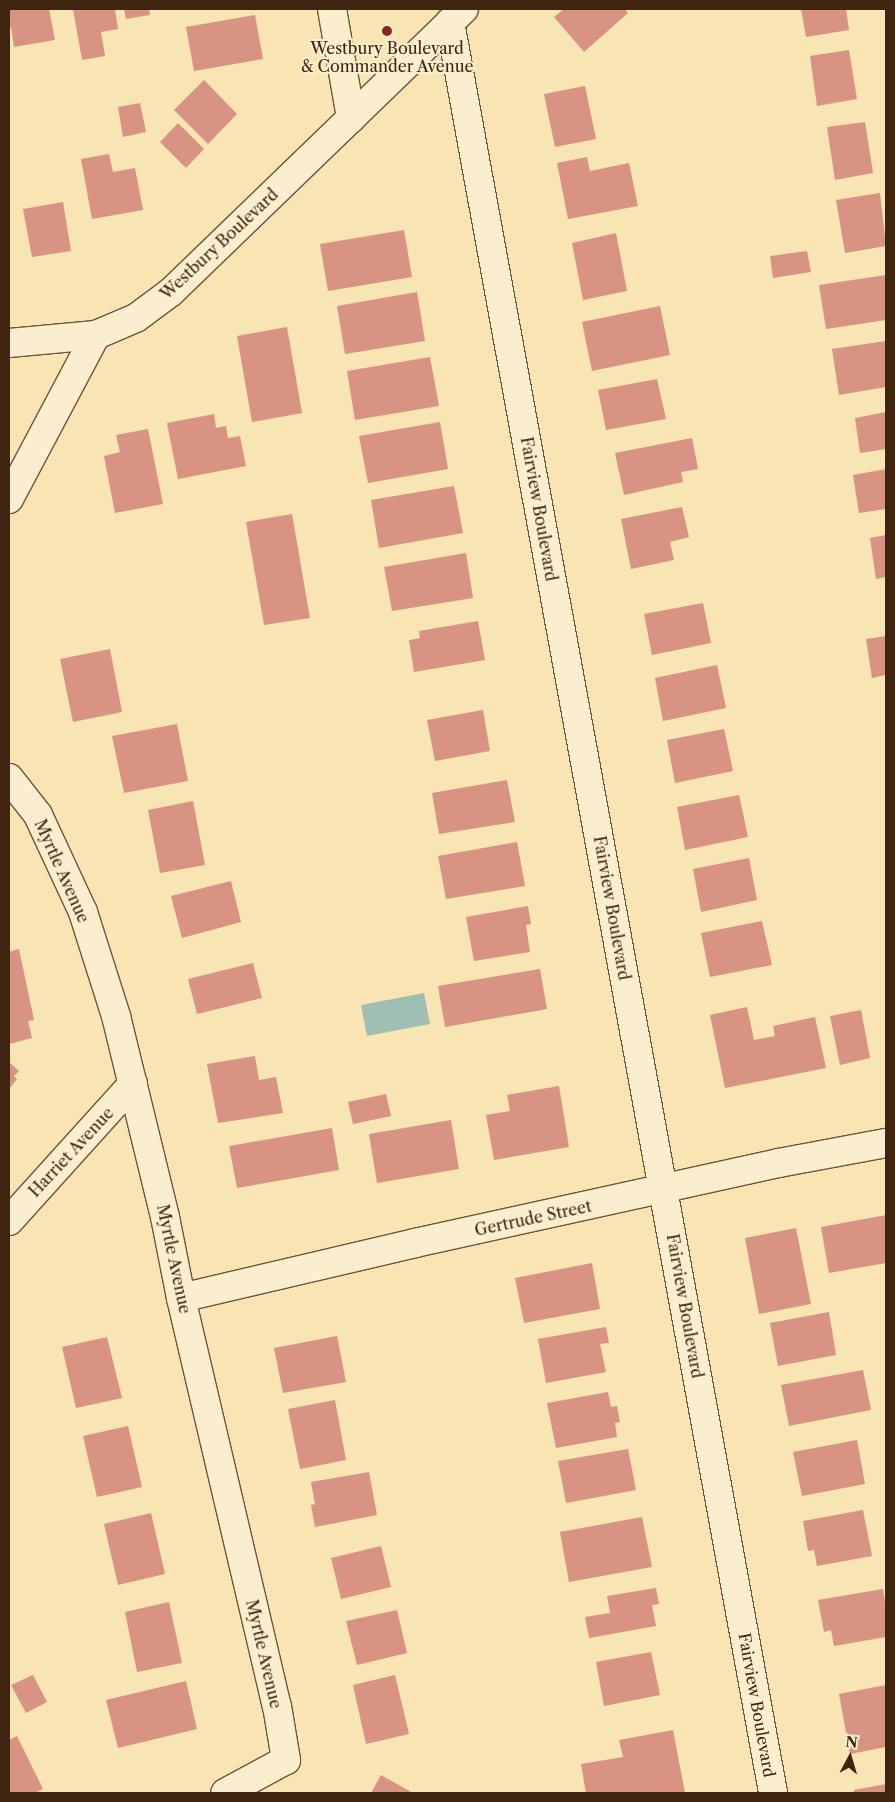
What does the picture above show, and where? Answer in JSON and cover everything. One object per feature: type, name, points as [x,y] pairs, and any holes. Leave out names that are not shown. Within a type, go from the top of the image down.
[{"type":"street","points":[[332,9],[351,118]]},
{"type":"street","name":"Westbury Boulevard","points":[[9,343],[96,335],[136,318],[171,292],[457,15]]},
{"type":"street","name":"Fairview Boulevard","points":[[457,15],[664,1189],[773,1793]]},
{"type":"street","points":[[9,499],[96,335]]},
{"type":"street","name":"Myrtle Avenue","points":[[9,778],[38,815],[83,912],[116,1016],[277,1706],[286,1760],[225,1793]]},
{"type":"street","name":"Harriet Avenue","points":[[9,1221],[133,1084]]},
{"type":"street","name":"Gertrude Street","points":[[181,1298],[415,1243],[780,1163],[886,1143]]},
{"type":"shaded area","points":[[424,993],[430,1024],[367,1036],[361,1005]]},
{"type":"building","points":[[9,9],[49,9],[55,40],[14,47],[11,27],[9,27]]},
{"type":"building","points":[[73,9],[115,9],[118,29],[101,32],[105,56],[82,60]]},
{"type":"building","points":[[124,9],[149,9],[150,15],[126,19]]},
{"type":"building","points":[[564,9],[625,9],[628,13],[584,52],[554,17]]},
{"type":"building","points":[[801,9],[846,9],[849,30],[806,37]]},
{"type":"building","points":[[255,15],[263,59],[194,71],[186,27]]},
{"type":"building","points":[[849,50],[857,99],[817,106],[810,56]]},
{"type":"building","points":[[204,80],[237,114],[208,144],[174,110]]},
{"type":"building","points":[[585,86],[596,139],[555,147],[544,94]]},
{"type":"building","points":[[140,103],[146,132],[123,137],[118,107]]},
{"type":"building","points":[[865,122],[873,173],[835,180],[827,127]]},
{"type":"building","points":[[178,123],[204,149],[186,168],[160,142]]},
{"type":"building","points":[[109,154],[113,172],[135,168],[143,210],[92,219],[81,159]]},
{"type":"building","points":[[587,157],[590,171],[629,163],[638,206],[568,219],[557,163]]},
{"type":"building","points":[[880,193],[886,246],[845,253],[836,200]]},
{"type":"building","points":[[63,202],[71,251],[32,257],[23,209]]},
{"type":"building","points":[[404,230],[412,277],[328,291],[320,244]]},
{"type":"building","points":[[616,233],[627,291],[583,300],[572,243]]},
{"type":"building","points":[[807,251],[811,272],[773,278],[770,256]]},
{"type":"building","points":[[886,275],[886,320],[826,329],[819,285]]},
{"type":"building","points":[[417,292],[425,341],[345,354],[337,306]]},
{"type":"building","points":[[660,306],[670,355],[592,371],[582,322]]},
{"type":"building","points":[[287,327],[302,413],[252,422],[237,336]]},
{"type":"building","points":[[886,341],[886,387],[839,395],[832,349]]},
{"type":"building","points":[[430,357],[439,406],[355,420],[347,371]]},
{"type":"building","points":[[657,379],[666,419],[606,430],[598,390]]},
{"type":"building","points":[[886,412],[886,449],[860,453],[855,418]]},
{"type":"building","points":[[214,414],[216,428],[226,426],[228,438],[240,436],[246,466],[178,479],[167,423]]},
{"type":"building","points":[[440,422],[448,469],[368,483],[359,436]]},
{"type":"building","points":[[148,429],[163,504],[115,513],[104,456],[120,452],[116,435]]},
{"type":"building","points":[[692,438],[698,469],[681,472],[683,482],[624,495],[615,453]]},
{"type":"building","points":[[886,469],[886,509],[859,513],[853,475]]},
{"type":"building","points":[[454,486],[463,533],[379,548],[371,500]]},
{"type":"building","points":[[682,507],[689,537],[670,542],[674,560],[631,569],[621,519]]},
{"type":"building","points":[[292,514],[310,618],[264,625],[246,522]]},
{"type":"building","points":[[886,535],[886,577],[876,579],[870,538]]},
{"type":"building","points":[[466,553],[473,598],[392,611],[384,567]]},
{"type":"building","points":[[703,603],[711,643],[652,655],[644,614]]},
{"type":"building","points":[[478,621],[485,660],[414,672],[409,640],[420,638],[419,631]]},
{"type":"building","points":[[886,636],[886,675],[872,678],[866,639]]},
{"type":"building","points":[[110,649],[122,712],[73,722],[60,659]]},
{"type":"building","points":[[717,665],[726,708],[663,721],[655,678]]},
{"type":"building","points":[[483,710],[490,751],[435,761],[427,720]]},
{"type":"building","points":[[177,724],[188,781],[124,793],[112,736]]},
{"type":"building","points":[[724,729],[733,771],[675,783],[667,740]]},
{"type":"building","points":[[507,780],[515,822],[439,834],[432,793]]},
{"type":"building","points":[[739,795],[748,837],[685,850],[677,807]]},
{"type":"building","points":[[193,801],[205,865],[160,873],[148,810]]},
{"type":"building","points":[[517,842],[525,886],[446,899],[438,856]]},
{"type":"building","points":[[749,858],[757,900],[701,912],[693,869]]},
{"type":"building","points":[[231,881],[241,922],[182,938],[171,896]]},
{"type":"building","points":[[528,906],[531,924],[526,925],[530,952],[474,961],[466,917]]},
{"type":"building","points":[[762,921],[772,965],[710,977],[701,933]]},
{"type":"building","points":[[19,949],[34,1020],[28,1021],[32,1038],[9,1044],[9,952]]},
{"type":"building","points":[[253,963],[262,998],[197,1014],[188,979]]},
{"type":"building","points":[[540,969],[547,1009],[445,1027],[438,986]]},
{"type":"building","points":[[747,1007],[754,1040],[775,1036],[773,1026],[815,1017],[826,1068],[725,1088],[710,1015]]},
{"type":"building","points":[[861,1010],[870,1058],[840,1065],[830,1016]]},
{"type":"building","points":[[255,1056],[259,1080],[276,1077],[283,1113],[218,1123],[207,1064]]},
{"type":"building","points":[[9,1062],[19,1071],[14,1076],[17,1079],[9,1089]]},
{"type":"building","points":[[559,1086],[569,1147],[494,1160],[486,1115],[510,1111],[507,1095]]},
{"type":"building","points":[[386,1094],[391,1116],[353,1124],[348,1102]]},
{"type":"building","points":[[451,1120],[459,1169],[377,1183],[369,1134]]},
{"type":"building","points":[[332,1128],[339,1170],[237,1188],[229,1146]]},
{"type":"building","points":[[886,1215],[886,1263],[829,1273],[821,1227]]},
{"type":"building","points":[[796,1228],[811,1304],[759,1314],[745,1238]]},
{"type":"building","points":[[592,1263],[600,1309],[524,1323],[515,1278]]},
{"type":"building","points":[[829,1312],[836,1355],[778,1366],[770,1323]]},
{"type":"building","points":[[606,1327],[609,1343],[600,1344],[606,1372],[546,1383],[538,1339]]},
{"type":"building","points":[[337,1336],[346,1382],[283,1393],[274,1348]]},
{"type":"building","points":[[107,1337],[122,1398],[76,1408],[62,1347]]},
{"type":"building","points":[[863,1370],[871,1410],[789,1426],[781,1385]]},
{"type":"building","points":[[608,1392],[611,1407],[617,1406],[620,1422],[615,1423],[617,1437],[556,1448],[547,1403]]},
{"type":"building","points":[[335,1400],[346,1460],[300,1469],[288,1409]]},
{"type":"building","points":[[128,1426],[142,1487],[97,1497],[83,1436]]},
{"type":"building","points":[[857,1440],[865,1484],[802,1496],[793,1452]]},
{"type":"building","points":[[628,1449],[636,1490],[566,1503],[558,1461]]},
{"type":"building","points":[[369,1472],[377,1515],[315,1527],[311,1505],[315,1504],[311,1482]]},
{"type":"building","points":[[863,1510],[872,1556],[817,1566],[814,1550],[808,1551],[803,1521]]},
{"type":"building","points":[[151,1513],[165,1574],[118,1585],[104,1524]]},
{"type":"building","points":[[642,1517],[652,1567],[569,1582],[560,1532]]},
{"type":"building","points":[[381,1546],[391,1587],[341,1599],[331,1558]]},
{"type":"building","points":[[656,1588],[659,1604],[652,1605],[656,1626],[589,1638],[585,1617],[610,1613],[607,1596]]},
{"type":"building","points":[[883,1589],[886,1608],[886,1637],[834,1646],[831,1630],[824,1632],[818,1600]]},
{"type":"building","points":[[169,1602],[182,1663],[137,1672],[125,1612]]},
{"type":"building","points":[[397,1610],[407,1653],[357,1665],[346,1621]]},
{"type":"building","points":[[651,1652],[660,1695],[604,1706],[596,1662]]},
{"type":"building","points":[[33,1675],[47,1702],[26,1713],[11,1685]]},
{"type":"building","points":[[395,1675],[409,1734],[366,1744],[353,1685]]},
{"type":"building","points":[[186,1681],[197,1729],[118,1748],[106,1700]]},
{"type":"building","points":[[886,1685],[886,1747],[850,1754],[839,1694]]},
{"type":"building","points":[[673,1730],[685,1793],[586,1793],[581,1764],[623,1757],[619,1740]]},
{"type":"building","points":[[17,1736],[43,1789],[35,1793],[9,1793],[9,1740]]},
{"type":"building","points":[[381,1775],[413,1793],[371,1793]]},
{"type":"building","points":[[886,1784],[886,1793],[854,1793],[854,1790]]},
{"type":"place","name":"Westbury Boulevard & Commander Avenue","points":[[387,31]]}]
